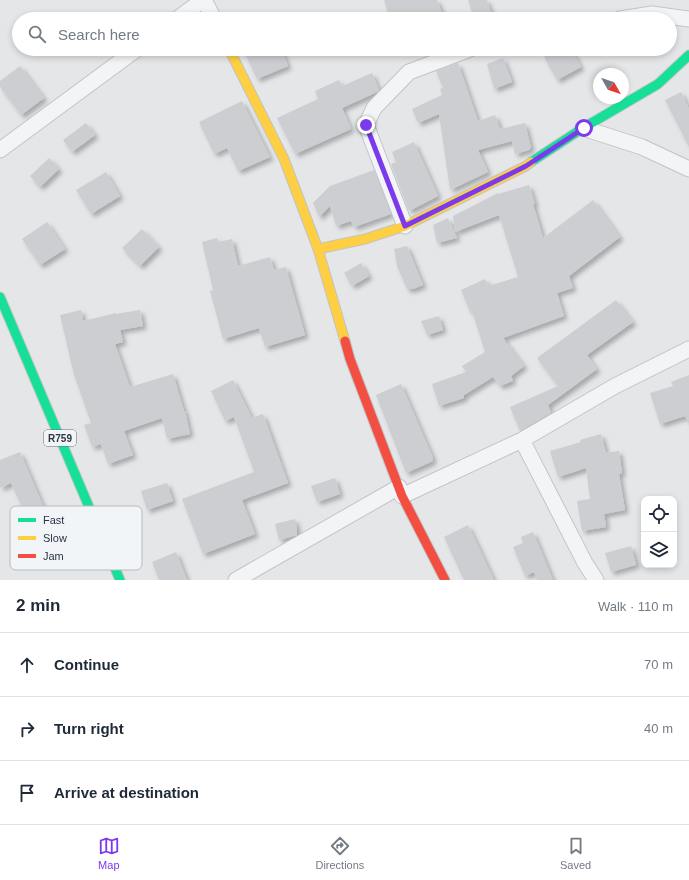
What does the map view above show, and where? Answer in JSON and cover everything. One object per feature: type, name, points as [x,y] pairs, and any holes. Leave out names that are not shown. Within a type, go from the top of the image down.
[{"type":"street","points":[[187,12],[203,0],[210,12]]},
{"type":"street","points":[[677,17],[689,19]]},
{"type":"street","points":[[318,249],[365,239],[405,226],[526,166],[584,128],[658,84],[689,55]]},
{"type":"street","points":[[0,150],[128,56]]},
{"type":"street","points":[[232,56],[284,159],[318,249],[350,359],[401,491],[445,580]]},
{"type":"street","points":[[405,226],[366,125],[374,108],[409,72],[451,56]]},
{"type":"street","points":[[584,128],[642,146],[689,169]]},
{"type":"street","name":"R759","points":[[0,297],[89,506]]},
{"type":"street","points":[[236,580],[401,491],[522,440],[615,386],[689,349]]},
{"type":"street","points":[[522,440],[585,563],[596,580]]},
{"type":"street","name":"R759","points":[[116,570],[120,580]]},
{"type":"building","points":[[384,0],[437,0],[441,12],[388,12]]},
{"type":"building","points":[[468,0],[487,0],[491,12],[472,12]]},
{"type":"building","points":[[246,56],[284,56],[288,66],[257,79]]},
{"type":"building","points":[[575,56],[581,67],[557,80],[544,57]]},
{"type":"building","points":[[503,58],[512,82],[494,89],[487,64]]},
{"type":"building","points":[[458,63],[478,121],[495,115],[500,129],[525,123],[531,148],[515,154],[512,141],[478,150],[488,172],[450,190],[439,114],[418,123],[412,109],[442,95],[440,89],[443,88],[436,71]]},
{"type":"building","points":[[20,66],[44,98],[21,115],[0,87],[0,81]]},
{"type":"building","points":[[372,73],[379,90],[342,108],[351,129],[295,154],[277,118],[318,99],[315,91],[339,80],[342,86]]},
{"type":"building","points":[[681,92],[689,109],[689,147],[665,100]]},
{"type":"building","points":[[242,101],[270,157],[238,171],[227,148],[214,154],[199,122]]},
{"type":"building","points":[[86,123],[95,135],[72,152],[63,140]]},
{"type":"building","points":[[414,142],[438,196],[409,211],[391,164],[396,162],[392,152]]},
{"type":"building","points":[[49,158],[59,169],[40,187],[30,176]]},
{"type":"building","points":[[374,170],[391,214],[354,227],[351,221],[336,226],[330,206],[319,217],[313,203],[330,186]]},
{"type":"building","points":[[106,172],[120,196],[91,214],[76,190]]},
{"type":"building","points":[[529,185],[543,238],[593,200],[620,237],[569,276],[573,288],[557,293],[564,316],[503,338],[524,366],[511,376],[513,381],[500,386],[493,377],[464,395],[464,398],[439,406],[432,384],[466,372],[462,366],[485,352],[472,311],[470,312],[461,290],[485,279],[488,286],[518,277],[499,215],[455,232],[453,216],[498,193]]},
{"type":"building","points":[[448,218],[457,238],[437,243],[433,225]]},
{"type":"building","points":[[47,222],[65,249],[40,265],[22,239]]},
{"type":"building","points":[[142,229],[159,247],[140,266],[122,248]]},
{"type":"building","points":[[217,238],[218,242],[232,239],[238,266],[270,257],[274,270],[286,267],[305,335],[265,347],[259,328],[223,339],[210,291],[213,290],[202,242]]},
{"type":"building","points":[[407,246],[423,285],[413,289],[407,289],[397,266],[394,249]]},
{"type":"building","points":[[361,263],[369,276],[352,286],[344,273]]},
{"type":"building","points":[[616,300],[633,322],[587,355],[597,369],[548,405],[551,413],[520,431],[510,407],[558,386],[537,358]]},
{"type":"building","points":[[81,310],[83,321],[116,313],[140,310],[143,326],[120,330],[123,342],[115,344],[130,387],[173,374],[185,411],[190,434],[167,439],[162,418],[124,431],[133,455],[108,464],[101,444],[92,447],[84,425],[91,423],[74,375],[60,315]]},
{"type":"building","points":[[439,316],[443,330],[427,335],[421,321]]},
{"type":"building","points":[[689,375],[689,424],[685,416],[660,424],[650,393],[673,386],[671,382]]},
{"type":"building","points":[[233,380],[252,418],[263,414],[288,483],[242,500],[255,534],[203,554],[182,499],[254,472],[234,417],[225,421],[211,391]]},
{"type":"building","points":[[401,384],[433,458],[433,461],[406,473],[376,395]]},
{"type":"building","points":[[601,434],[606,453],[619,451],[622,473],[619,474],[625,510],[604,514],[606,527],[582,531],[577,501],[590,499],[586,468],[558,477],[550,451],[581,442],[580,440]]},
{"type":"building","points":[[20,452],[43,506],[21,506],[11,483],[0,488],[0,460]]},
{"type":"building","points":[[335,478],[340,494],[317,502],[311,486]]},
{"type":"building","points":[[167,483],[173,501],[147,510],[141,491]]},
{"type":"building","points":[[295,519],[297,535],[279,540],[275,524]]},
{"type":"building","points":[[468,525],[494,580],[464,580],[444,537]]},
{"type":"building","points":[[533,532],[553,580],[537,580],[534,572],[525,576],[513,547],[523,543],[521,537]]},
{"type":"building","points":[[631,546],[636,565],[611,572],[605,553]]},
{"type":"building","points":[[176,552],[187,580],[159,580],[152,562]]},
{"type":"traffic: fast","points":[[531,162],[583,128],[658,84],[689,55]]},
{"type":"traffic: fast","points":[[0,297],[89,506]]},
{"type":"traffic: fast","points":[[116,570],[120,580]]},
{"type":"traffic: slow","points":[[232,56],[284,159],[318,249],[345,341]]},
{"type":"traffic: slow","points":[[318,249],[365,239],[405,226],[526,166],[531,162]]},
{"type":"traffic: jam","points":[[345,341],[350,359],[402,496],[445,580]]},
{"type":"route","points":[[366,125],[405,226],[526,166],[584,128]]}]
